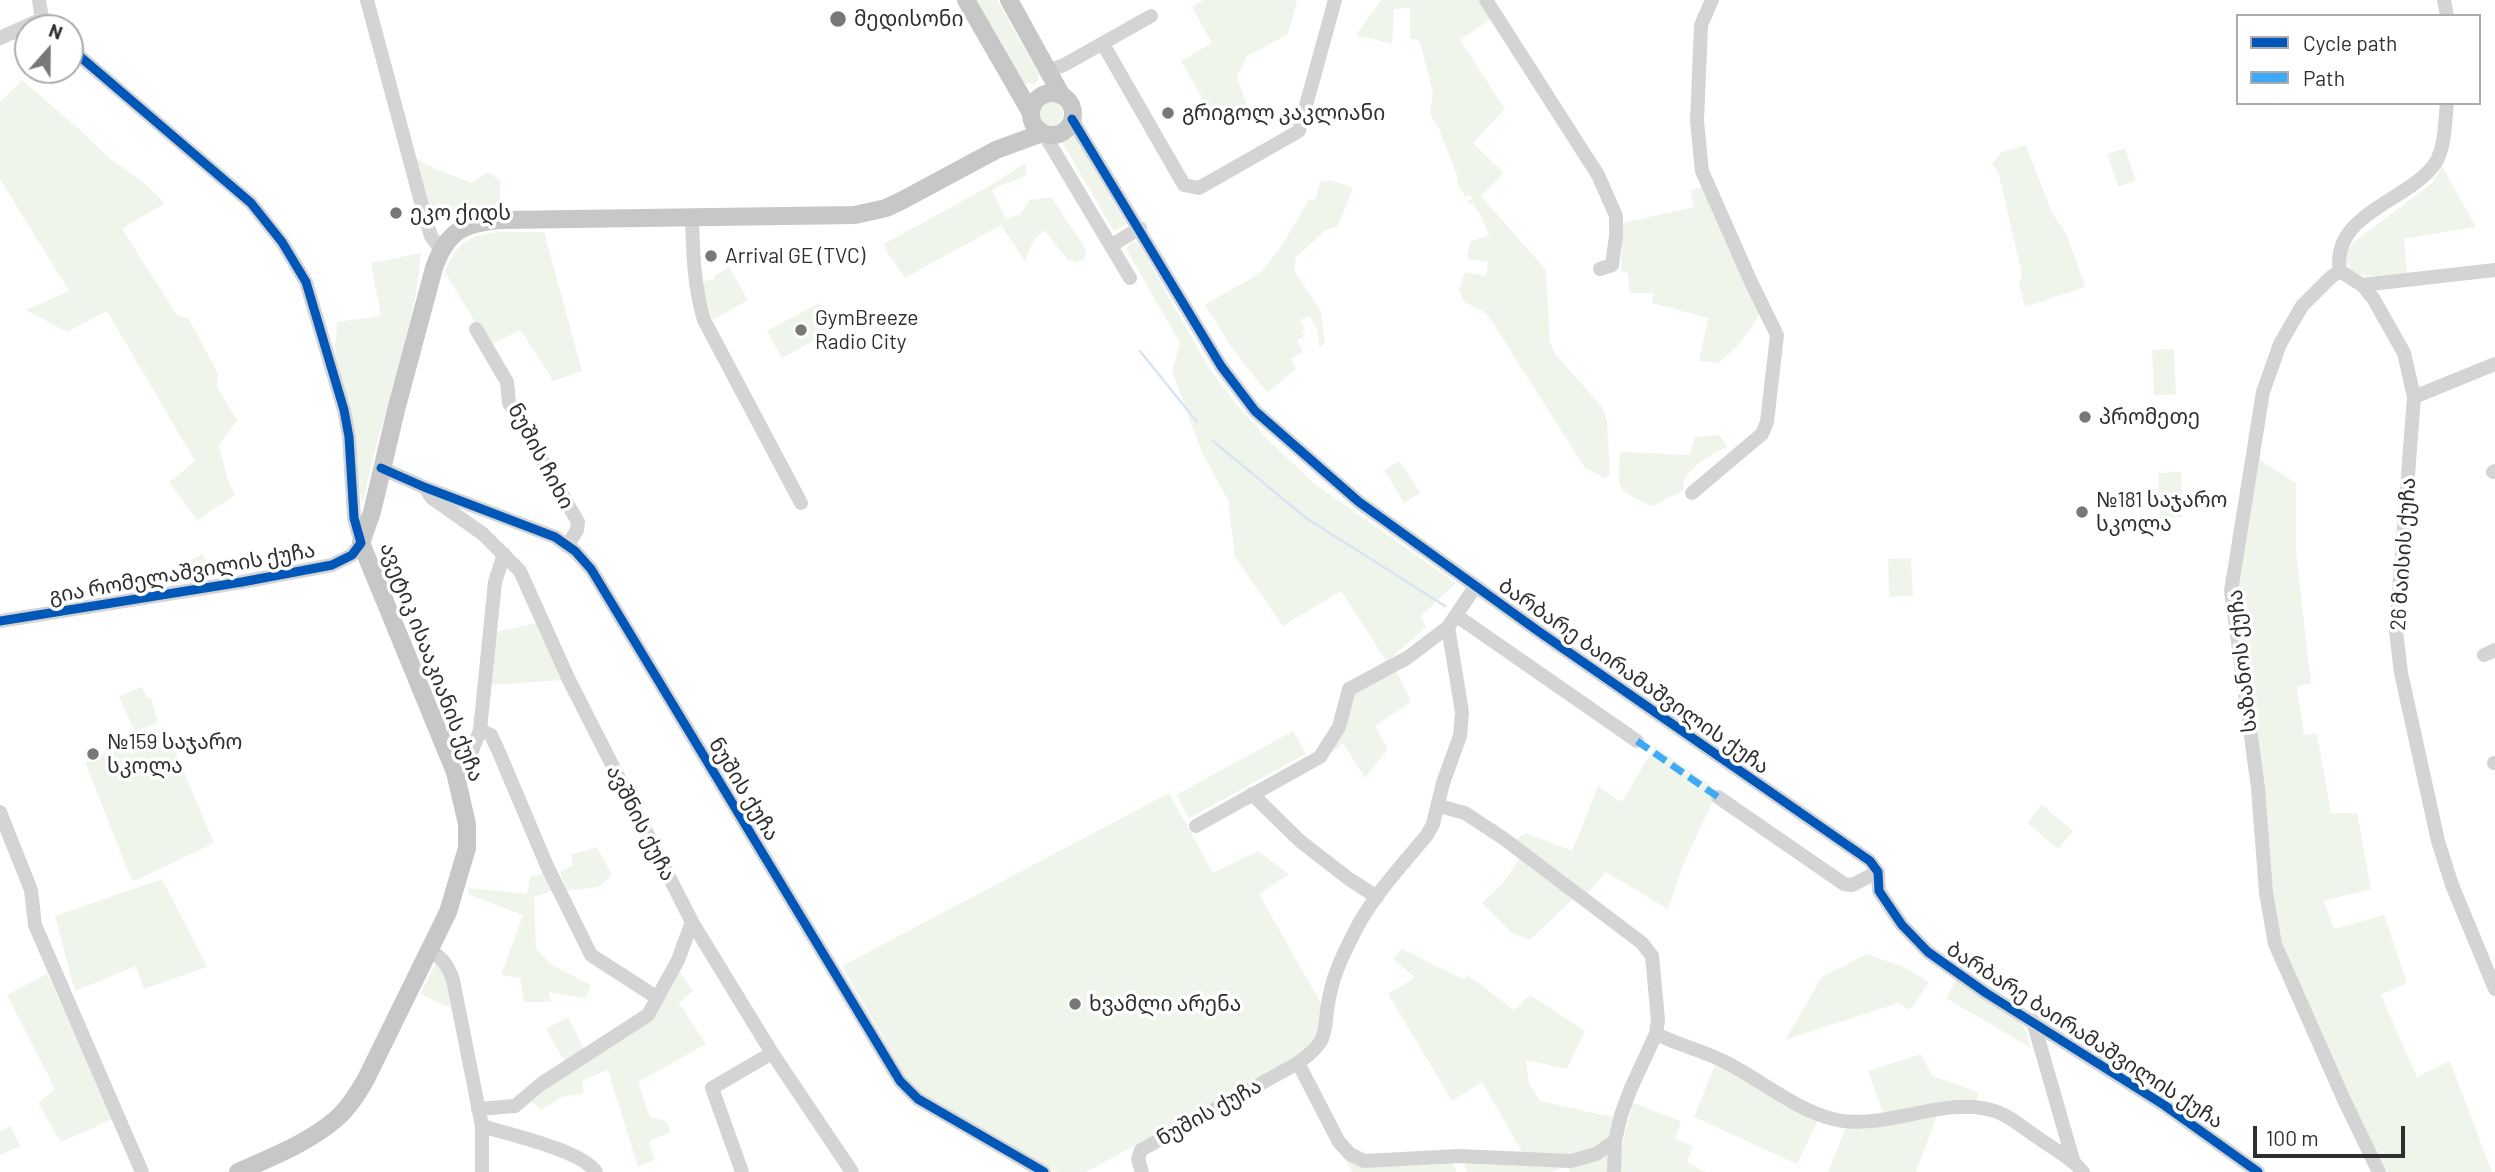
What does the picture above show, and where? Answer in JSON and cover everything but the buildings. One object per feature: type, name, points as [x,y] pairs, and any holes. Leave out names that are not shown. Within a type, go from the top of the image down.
[{"type":"main road","points":[[966,0],[1031,114],[1034,126],[1051,135],[1065,131],[1072,119],[1072,108],[1062,96],[1009,0]]},
{"type":"main road","points":[[1013,82],[1032,89],[1039,85],[1050,71]]},
{"type":"main road","points":[[996,150],[1031,114],[1038,98],[1046,94],[1062,96]]},
{"type":"main road","points":[[440,249],[457,231],[486,221],[839,217],[871,212],[901,201],[996,150],[1043,133]]},
{"type":"main road","name":"ავეტიკ ისააკიანის ქუჩა","points":[[239,1172],[308,1138],[346,1110],[366,1079],[429,951],[447,912],[467,848],[467,824],[455,772],[361,543],[372,512],[440,249]]},
{"type":"street","points":[[367,0],[425,217],[431,236],[440,249]]},
{"type":"street","points":[[1103,44],[1184,185],[1199,188],[1299,131],[1335,0]]},
{"type":"street","points":[[1486,0],[1598,175],[1616,216],[1612,265],[1600,268]]},
{"type":"street","points":[[1692,493],[1762,434],[1767,422],[1777,335],[1702,171],[1697,121],[1701,25],[1712,0]]},
{"type":"street","points":[[1050,71],[1151,16]]},
{"type":"street","points":[[84,60],[251,203],[282,242],[306,282],[344,410],[349,437],[354,518],[361,543]]},
{"type":"street","points":[[2447,105],[2437,161],[2422,177],[2351,228],[2343,242],[2340,271],[2362,285],[2495,270]]},
{"type":"street","name":"ბარბარე ბაირამაშვილის ქუჩა","points":[[1072,119],[1221,366],[1255,411],[1359,502],[1475,587],[1870,861],[1878,872],[1879,891],[1902,925],[1928,952],[1986,993],[2164,1105],[2258,1172]]},
{"type":"street","points":[[1043,133],[1130,278]]},
{"type":"street","points":[[692,218],[694,268],[704,320],[801,503]]},
{"type":"street","points":[[1112,245],[1140,228]]},
{"type":"street","name":"საზანოს ქუჩა","points":[[2340,271],[2330,277],[2302,306],[2280,344],[2263,392],[2231,591],[2258,788],[2266,894],[2275,944],[2379,1172]]},
{"type":"street","name":"26 მაისის ქუჩა","points":[[2362,285],[2373,298],[2404,353],[2414,397],[2396,631],[2401,673],[2438,841],[2452,884],[2495,989]]},
{"type":"street","name":"ნუშის ჩიხი","points":[[476,329],[507,382],[509,403],[578,522],[577,530],[567,546]]},
{"type":"street","points":[[2414,397],[2495,364]]},
{"type":"street","name":"ნუშის ქუჩა","points":[[382,468],[555,537],[591,569],[900,1081],[918,1099],[1044,1172]]},
{"type":"street","name":"ავშნის ქუჩა","points":[[424,487],[432,498],[483,534],[520,571],[569,681],[692,922],[772,1053],[852,1172]]},
{"type":"street","name":"გია რომელაშვილის ქუჩა","points":[[0,621],[332,565],[352,555],[361,543]]},
{"type":"street","points":[[455,772],[467,764],[480,730],[495,582],[504,554]]},
{"type":"street","points":[[1196,826],[1320,757],[1339,727],[1349,689],[1407,658],[1453,621],[1475,587]]},
{"type":"street","points":[[1453,621],[1636,741]]},
{"type":"street","points":[[1453,621],[1462,712],[1460,736],[1443,783],[1439,806],[1427,835],[1377,897],[1355,931],[1330,992],[1325,1036],[1311,1053],[1298,1063],[1339,1142],[1350,1154],[1364,1161],[1455,1156],[1571,1161],[1595,1154],[1615,1141]]},
{"type":"street","points":[[480,730],[491,736],[498,750],[547,866],[591,955],[656,997]]},
{"type":"street","points":[[1252,794],[1300,841],[1377,897]]},
{"type":"street","points":[[1718,797],[1844,884],[1852,885],[1878,872]]},
{"type":"street","points":[[1439,806],[1465,813],[1503,838],[1649,950],[1653,964],[1658,1020],[1656,1034],[1631,1088],[1615,1141],[1614,1172]]},
{"type":"street","points":[[0,812],[31,890],[35,925],[142,1172]]},
{"type":"street","points":[[478,1109],[515,1106],[541,1084],[648,1015],[678,960],[692,922]]},
{"type":"street","points":[[429,951],[438,955],[449,967],[482,1126],[482,1172]]},
{"type":"street","points":[[2033,1021],[2073,1160]]},
{"type":"street","points":[[1656,1034],[1723,1061],[1808,1109],[1834,1120],[1875,1120],[1968,1107],[1992,1110],[2011,1119],[2073,1160],[2082,1172]]},
{"type":"street","points":[[742,1172],[712,1088],[772,1053]]},
{"type":"street","name":"ნუშის ქუჩა","points":[[1142,1172],[1138,1159],[1141,1150],[1298,1063]]},
{"type":"street","points":[[482,1126],[564,1153],[594,1168],[596,1172]]},
{"type":"street","points":[[1455,1156],[1461,1172]]},
{"type":"shaded area","points":[[976,0],[997,0],[1039,74],[1034,84],[1023,83]]},
{"type":"shaded area","points":[[1204,0],[1297,0],[1288,34],[1246,57],[1237,77],[1247,106],[1216,122],[1181,61],[1212,43],[1192,7]]},
{"type":"shaded area","points":[[1381,0],[1482,0],[1493,18],[1460,40],[1505,109],[1473,143],[1504,173],[1481,196],[1546,270],[1550,343],[1555,354],[1602,407],[1607,421],[1610,475],[1605,478],[1585,468],[1491,320],[1483,311],[1464,302],[1459,290],[1465,272],[1486,276],[1488,262],[1467,259],[1470,242],[1489,235],[1483,218],[1472,203],[1469,204],[1468,201],[1472,199],[1470,195],[1465,197],[1456,180],[1458,178],[1439,129],[1430,114],[1433,92],[1420,43],[1418,39],[1410,39],[1410,8],[1394,9],[1392,44],[1356,35]]},
{"type":"shaded area","points":[[18,84],[27,84],[109,158],[143,182],[165,203],[122,229],[177,315],[189,319],[218,374],[217,387],[237,420],[219,446],[235,495],[197,520],[169,482],[195,461],[107,311],[67,332],[26,310],[69,291],[0,179],[0,102]]},
{"type":"shaded area","points":[[1051,102],[1062,109],[1063,114],[1056,125],[1051,126],[1040,119],[1039,114],[1046,103]]},
{"type":"shaded area","points":[[1068,134],[1074,135],[1126,224],[1114,231],[1062,142]]},
{"type":"shaded area","points":[[2026,145],[2052,213],[2067,235],[2085,287],[2025,307],[2019,285],[2022,274],[1998,171],[1992,164],[2002,152]]},
{"type":"shaded area","points":[[2125,148],[2136,181],[2118,187],[2107,154]]},
{"type":"shaded area","points":[[414,157],[472,183],[488,172],[500,181],[500,206],[467,212],[447,220],[439,218],[429,208]]},
{"type":"shaded area","points":[[1025,163],[1027,173],[1024,176],[992,190],[1006,219],[1020,214],[1030,200],[1051,197],[1087,251],[1084,259],[1076,263],[1067,259],[1045,231],[1035,240],[1025,261],[1001,225],[905,278],[884,244],[986,188]]},
{"type":"shaded area","points":[[2442,166],[2476,227],[2404,239],[2407,273],[2369,276],[2353,271],[2345,254],[2353,243],[2432,183]]},
{"type":"shaded area","points":[[1330,180],[1351,187],[1352,191],[1338,226],[1325,231],[1296,257],[1294,270],[1321,312],[1325,343],[1319,347],[1318,331],[1309,316],[1300,320],[1305,329],[1302,332],[1304,336],[1297,341],[1303,352],[1291,359],[1296,369],[1267,393],[1230,345],[1205,305],[1261,271],[1281,246],[1309,199],[1315,200],[1321,181]]},
{"type":"shaded area","points":[[1702,187],[1761,313],[1738,346],[1718,363],[1699,361],[1708,318],[1652,303],[1653,293],[1629,293],[1628,273],[1621,272],[1623,223],[1694,207],[1690,190]]},
{"type":"shaded area","points":[[498,232],[544,232],[582,371],[553,381],[521,330],[489,345],[445,272],[452,256],[461,245],[472,238]]},
{"type":"shaded area","points":[[1131,242],[1138,243],[1209,368],[1265,437],[1315,484],[1456,583],[1421,616],[1426,627],[1387,662],[1341,591],[1283,626],[1235,557],[1228,500],[1202,453],[1172,371],[1180,343],[1126,249]]},
{"type":"shaded area","points":[[421,253],[404,346],[364,499],[361,501],[350,413],[335,353],[337,322],[381,316],[371,263]]},
{"type":"shaded area","points":[[729,267],[748,300],[712,320],[701,282],[715,279],[714,276]]},
{"type":"shaded area","name":"GymBreeze Radio City","points":[[819,303],[834,330],[782,358],[767,331]]},
{"type":"shaded area","points":[[2174,349],[2176,394],[2154,395],[2152,350]]},
{"type":"shaded area","points":[[1719,435],[1727,446],[1691,470],[1686,476],[1684,490],[1653,506],[1632,497],[1622,488],[1619,475],[1620,452],[1689,455],[1695,437]]},
{"type":"shaded area","points":[[2257,458],[2296,483],[2296,552],[2311,684],[2297,686],[2304,735],[2317,734],[2331,813],[2357,813],[2371,889],[2324,901],[2334,929],[2384,915],[2407,983],[2381,995],[2417,1077],[2450,1061],[2492,1172],[2387,1172],[2349,1095],[2280,941],[2269,885],[2236,589]]},
{"type":"shaded area","points":[[1400,461],[1420,493],[1404,503],[1384,470]]},
{"type":"shaded area","points":[[2181,472],[2182,517],[2160,518],[2158,473]]},
{"type":"shaded area","points":[[202,554],[210,567],[204,570],[202,577],[193,579],[186,563]]},
{"type":"shaded area","points":[[1911,558],[1913,596],[1889,597],[1888,559]]},
{"type":"shaded area","points":[[537,623],[564,680],[489,685],[496,632]]},
{"type":"shaded area","points":[[1396,670],[1411,702],[1375,726],[1388,749],[1365,778],[1343,743],[1332,753],[1353,694]]},
{"type":"shaded area","points":[[142,687],[148,699],[151,698],[158,722],[135,732],[119,696]]},
{"type":"shaded area","points":[[165,727],[214,843],[135,881],[131,879],[85,762]]},
{"type":"shaded area","points":[[1293,731],[1306,754],[1189,818],[1176,795]]},
{"type":"shaded area","points":[[1655,746],[1718,790],[1685,860],[1668,909],[1606,872],[1585,896],[1512,842],[1526,833],[1572,851],[1598,786],[1622,802]]},
{"type":"shaded area","name":"ხვამლი არენა","points":[[1169,793],[1213,873],[1258,851],[1289,874],[1259,894],[1323,1007],[1321,1030],[1312,1049],[1086,1172],[1057,1172],[913,1090],[842,966]]},
{"type":"shaded area","points":[[2042,805],[2073,831],[2058,849],[2027,823]]},
{"type":"shaded area","points":[[597,847],[612,875],[598,887],[567,891],[560,872],[573,865],[571,855]]},
{"type":"shaded area","points":[[1521,856],[1575,897],[1530,940],[1513,934],[1482,903],[1502,884]]},
{"type":"shaded area","points":[[547,872],[556,890],[534,897],[536,948],[550,964],[591,985],[586,998],[549,992],[551,1002],[524,1002],[520,978],[501,975],[523,915],[468,894],[469,888],[527,894],[530,877]]},
{"type":"shaded area","points":[[162,879],[207,967],[144,989],[136,966],[75,991],[55,916]]},
{"type":"shaded area","points":[[1402,949],[1464,980],[1468,975],[1514,1010],[1530,995],[1585,1031],[1567,1069],[1526,1060],[1529,1083],[1540,1101],[1616,1118],[1604,1143],[1579,1155],[1525,1157],[1482,1082],[1452,1101],[1388,994],[1415,978],[1393,959]]},
{"type":"shaded area","points":[[1867,954],[1906,968],[1929,982],[1910,1010],[1898,1003],[1785,1040],[1822,977]]},
{"type":"shaded area","points":[[436,963],[445,978],[451,1008],[420,994]]},
{"type":"shaded area","points":[[678,969],[693,991],[679,1003],[706,1044],[638,1082],[650,1117],[667,1121],[670,1132],[649,1141],[654,1160],[638,1167],[608,1070],[583,1080],[583,1093],[562,1097],[541,1110],[529,1100],[649,1018]]},
{"type":"shaded area","points":[[47,974],[115,1118],[61,1142],[38,1103],[55,1089],[7,995]]},
{"type":"shaded area","points":[[1957,979],[2018,1019],[2031,1048],[1946,998]]},
{"type":"shaded area","points":[[568,1017],[585,1051],[566,1064],[546,1029]]},
{"type":"shaded area","points":[[1921,1054],[1932,1076],[1978,1092],[1977,1104],[1884,1116],[1868,1071]]},
{"type":"shaded area","points":[[1715,1065],[1818,1120],[1797,1164],[1694,1117]]},
{"type":"shaded area","points":[[1633,1103],[1681,1121],[1675,1139],[1693,1146],[1687,1162],[1705,1172],[1618,1172]]},
{"type":"shaded area","points":[[1937,1116],[1916,1172],[1828,1172],[1847,1125]]},
{"type":"shaded area","points":[[10,1126],[20,1146],[0,1155],[0,1131]]},
{"type":"shaded area","points":[[1609,1151],[1610,1172],[1571,1172],[1567,1166],[1552,1172],[1467,1172],[1464,1165],[1468,1159],[1549,1165]]},
{"type":"shaded area","points":[[1344,1158],[1452,1160],[1457,1172],[1352,1172]]},
{"type":"waterway","points":[[1140,351],[1197,422]]},
{"type":"waterway","points":[[1213,441],[1306,518],[1445,606]]},
{"type":"marked path","points":[[1637,741],[1718,797]]},
{"type":"cycle path","points":[[0,621],[332,565],[352,555],[361,543],[354,518],[349,437],[344,410],[306,282],[282,242],[251,203],[84,60]]},
{"type":"cycle path","points":[[1072,119],[1221,366],[1255,411],[1359,502],[1538,631],[1870,861],[1878,872],[1879,891],[1902,925],[1928,952],[1986,993],[2164,1105],[2258,1172]]},
{"type":"cycle path","points":[[381,468],[555,537],[575,551],[591,569],[900,1081],[918,1099],[1044,1172]]},
{"type":"place","name":"მედისონი","points":[[838,19]]},
{"type":"place","name":"გრიგოლ კაკლიანი","points":[[1168,113]]},
{"type":"place","name":"ეკო ქიდს","points":[[396,213]]},
{"type":"place","name":"Arrival GE (TVC)","points":[[711,256]]},
{"type":"place","name":"GymBreeze Radio City","points":[[801,330]]},
{"type":"place","name":"პრომეთე","points":[[2085,417]]},
{"type":"place","name":"№181 საჯარო სკოლა","points":[[2082,512]]},
{"type":"place","name":"№159 საჯარო სკოლა","points":[[93,754]]},
{"type":"place","name":"ხვამლი არენა","points":[[1075,1004]]}]
